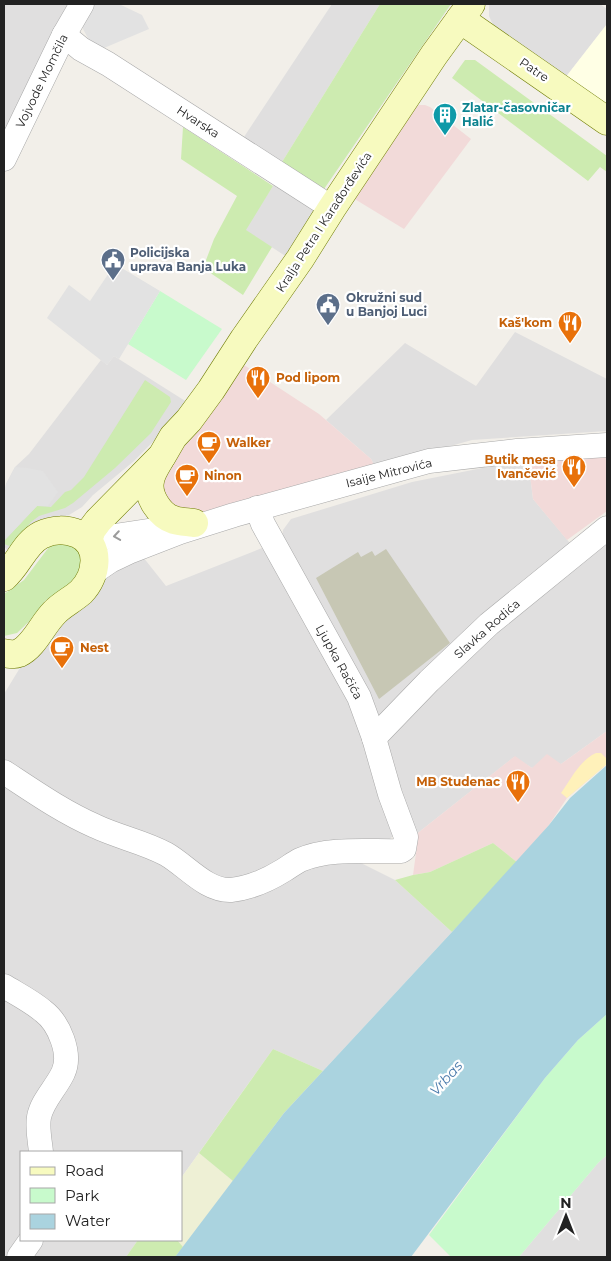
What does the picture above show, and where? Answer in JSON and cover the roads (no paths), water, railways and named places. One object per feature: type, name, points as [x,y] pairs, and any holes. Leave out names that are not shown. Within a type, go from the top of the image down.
[{"type":"main road","name":"Patre","points":[[466,12],[607,121]]},
{"type":"main road","name":"Kralja Petra I Karađorđevića","points":[[88,540],[92,529],[98,521],[168,447],[211,390],[434,55],[466,12]]},
{"type":"main road","name":"Kralja Petra I Karađorđevića","points":[[4,577],[21,559],[26,549],[35,539],[81,513],[142,461],[168,447]]},
{"type":"main road","points":[[168,447],[150,482],[152,499],[166,516],[173,520],[194,523]]},
{"type":"main road","points":[[7,661],[32,642],[55,611],[81,592],[91,574],[95,562],[94,550],[88,540],[72,532],[51,531]]},
{"type":"street","name":"Vojvode Momčila","points":[[4,159],[64,35],[82,4]]},
{"type":"street","name":"Hvarska","points":[[64,35],[82,49],[332,208]]},
{"type":"street","name":"Isaije Mitrovića","points":[[88,540],[194,523],[234,514],[429,461],[607,445]]},
{"type":"street","name":"Ljupka Račića","points":[[4,772],[51,802],[95,826],[166,854],[209,885],[222,890],[257,884],[300,860],[314,856],[331,852],[401,851],[406,846],[406,838],[359,697],[263,524],[257,508]]},
{"type":"street","name":"Isaije Mitrovića","points":[[91,574],[110,561],[131,551],[234,514]]},
{"type":"street","name":"Slavka Rodića","points":[[374,738],[429,681],[489,624],[607,528]]},
{"type":"street","points":[[4,986],[43,1011],[49,1017],[62,1039],[66,1054],[64,1072],[41,1110],[39,1118],[41,1151]]},
{"type":"street","points":[[19,1257],[30,1241]]},
{"type":"water","name":"Vrbas","points":[[607,765],[607,1014],[578,1040],[545,1078],[411,1257],[175,1257],[284,1113],[452,932],[549,825],[570,798]]},
{"type":"place","name":"Zlatar-časovničar Halić","points":[[445,136]]},
{"type":"place","name":"Policijska uprava Banja Luka","points":[[113,281]]},
{"type":"place","name":"Okružni sud u Banjoj Luci","points":[[328,326]]},
{"type":"place","name":"Kaš'kom","points":[[570,344]]},
{"type":"place","name":"Pod lipom","points":[[258,399]]},
{"type":"place","name":"Walker","points":[[209,464]]},
{"type":"place","name":"Butik mesa Ivančević","points":[[574,488]]},
{"type":"place","name":"Ninon","points":[[187,497]]},
{"type":"place","name":"Nest","points":[[62,669]]},
{"type":"place","name":"MB Studenac","points":[[518,803]]}]
